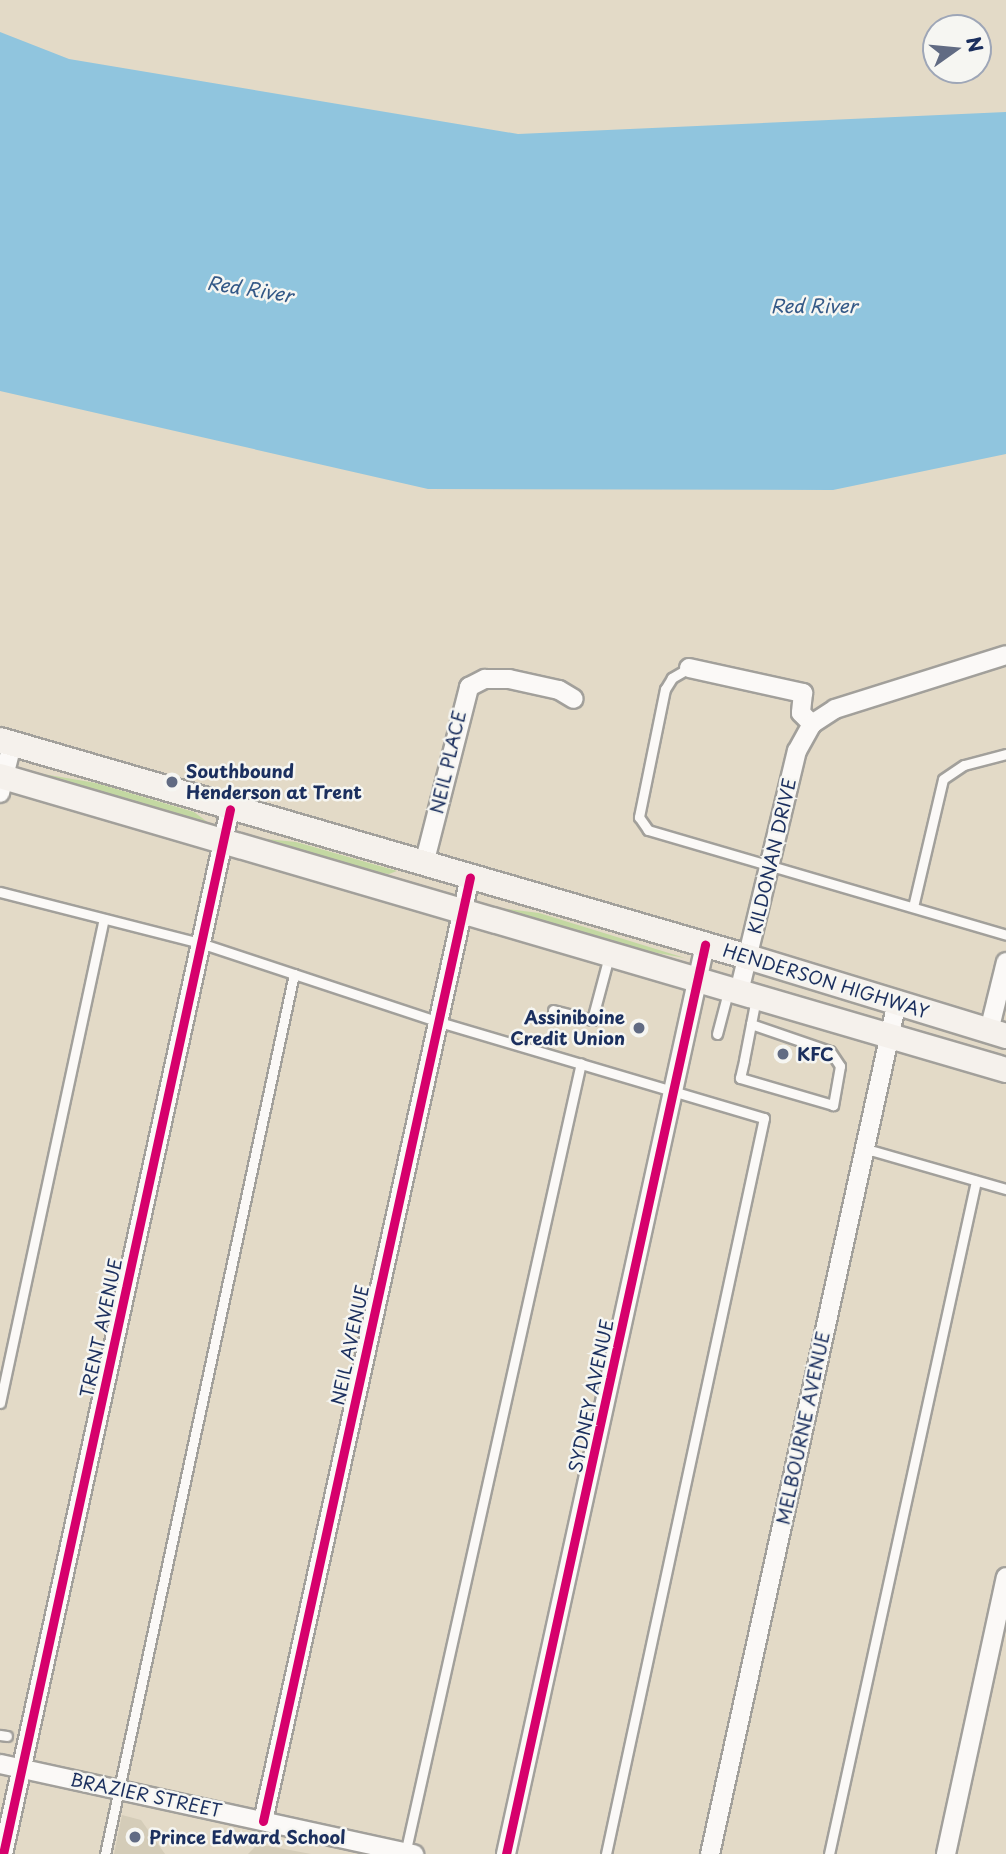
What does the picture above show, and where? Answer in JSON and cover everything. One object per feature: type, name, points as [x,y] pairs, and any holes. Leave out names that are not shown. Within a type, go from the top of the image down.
[{"type":"main road","name":"HENDERSON HIGHWAY","points":[[6,742],[748,957],[998,1034]]},
{"type":"main road","name":"HENDERSON HIGHWAY","points":[[1,782],[223,842],[1006,1070]]},
{"type":"main road","points":[[414,897],[424,864]]},
{"type":"street","points":[[688,668],[803,693],[801,713],[812,724],[835,709],[1006,655]]},
{"type":"street","name":"NEIL PLACE","points":[[424,864],[469,687],[485,679],[509,679],[559,690],[574,699]]},
{"type":"street","name":"KILDONAN DRIVE","points":[[742,992],[797,751],[812,724]]},
{"type":"street","points":[[1,782],[6,742]]},
{"type":"street","name":"TRENT AVENUE","points":[[2,1852],[230,809]]},
{"type":"street","name":"NEIL AVENUE","points":[[262,1821],[460,911],[470,877]]},
{"type":"street","name":"SYDNEY AVENUE","points":[[506,1854],[705,945]]},
{"type":"street","points":[[998,1034],[1006,962]]},
{"type":"street","name":"MELBOURNE AVENUE","points":[[710,1854],[897,1002]]},
{"type":"street","points":[[946,1854],[1006,1577]]},
{"type":"street","name":"BRAZIER STREET","points":[[0,1764],[408,1853]]},
{"type":"lane","points":[[688,668],[672,678],[665,689],[639,817],[648,830],[771,863],[1006,935]]},
{"type":"lane","points":[[914,907],[943,779],[964,765],[1006,754]]},
{"type":"lane","points":[[0,892],[200,943],[436,1021],[764,1118],[606,1854]]},
{"type":"lane","points":[[0,1403],[104,919]]},
{"type":"lane","points":[[553,1010],[592,1020],[610,954]]},
{"type":"lane","points":[[105,1854],[117,1788],[294,974]]},
{"type":"lane","points":[[742,992],[751,1024],[740,1078],[833,1105],[839,1066],[830,1051],[751,1024]]},
{"type":"lane","points":[[717,1034],[742,992]]},
{"type":"lane","points":[[408,1853],[581,1063]]},
{"type":"lane","points":[[863,1148],[1006,1189]]},
{"type":"lane","points":[[829,1854],[976,1181]]},
{"type":"shaded area","name":"Prince Edward School","points":[[122,1815],[141,1820],[165,1854],[114,1854]]},
{"type":"shaded area","name":"Prince Edward School","points":[[258,1844],[311,1854],[248,1854]]},
{"type":"green space","points":[[31,772],[96,783],[194,812],[214,827]]},
{"type":"green space","points":[[247,837],[296,842],[397,871],[389,874],[338,867]]},
{"type":"green space","points":[[486,906],[539,913],[685,958],[608,944]]},
{"type":"water","name":"Red River","points":[[0,32],[69,59],[518,134],[1006,112],[1006,454],[833,490],[428,489],[0,391]]},
{"type":"cycle path","points":[[3,1854],[230,809]]},
{"type":"cycle path","points":[[263,1821],[470,877]]},
{"type":"cycle path","points":[[506,1854],[705,945]]},
{"type":"place","name":"Southbound Henderson at Trent","points":[[172,782]]},
{"type":"place","name":"Assiniboine Credit Union","points":[[639,1028]]},
{"type":"place","name":"KFC","points":[[783,1054]]},
{"type":"place","name":"Prince Edward School","points":[[135,1837]]}]
